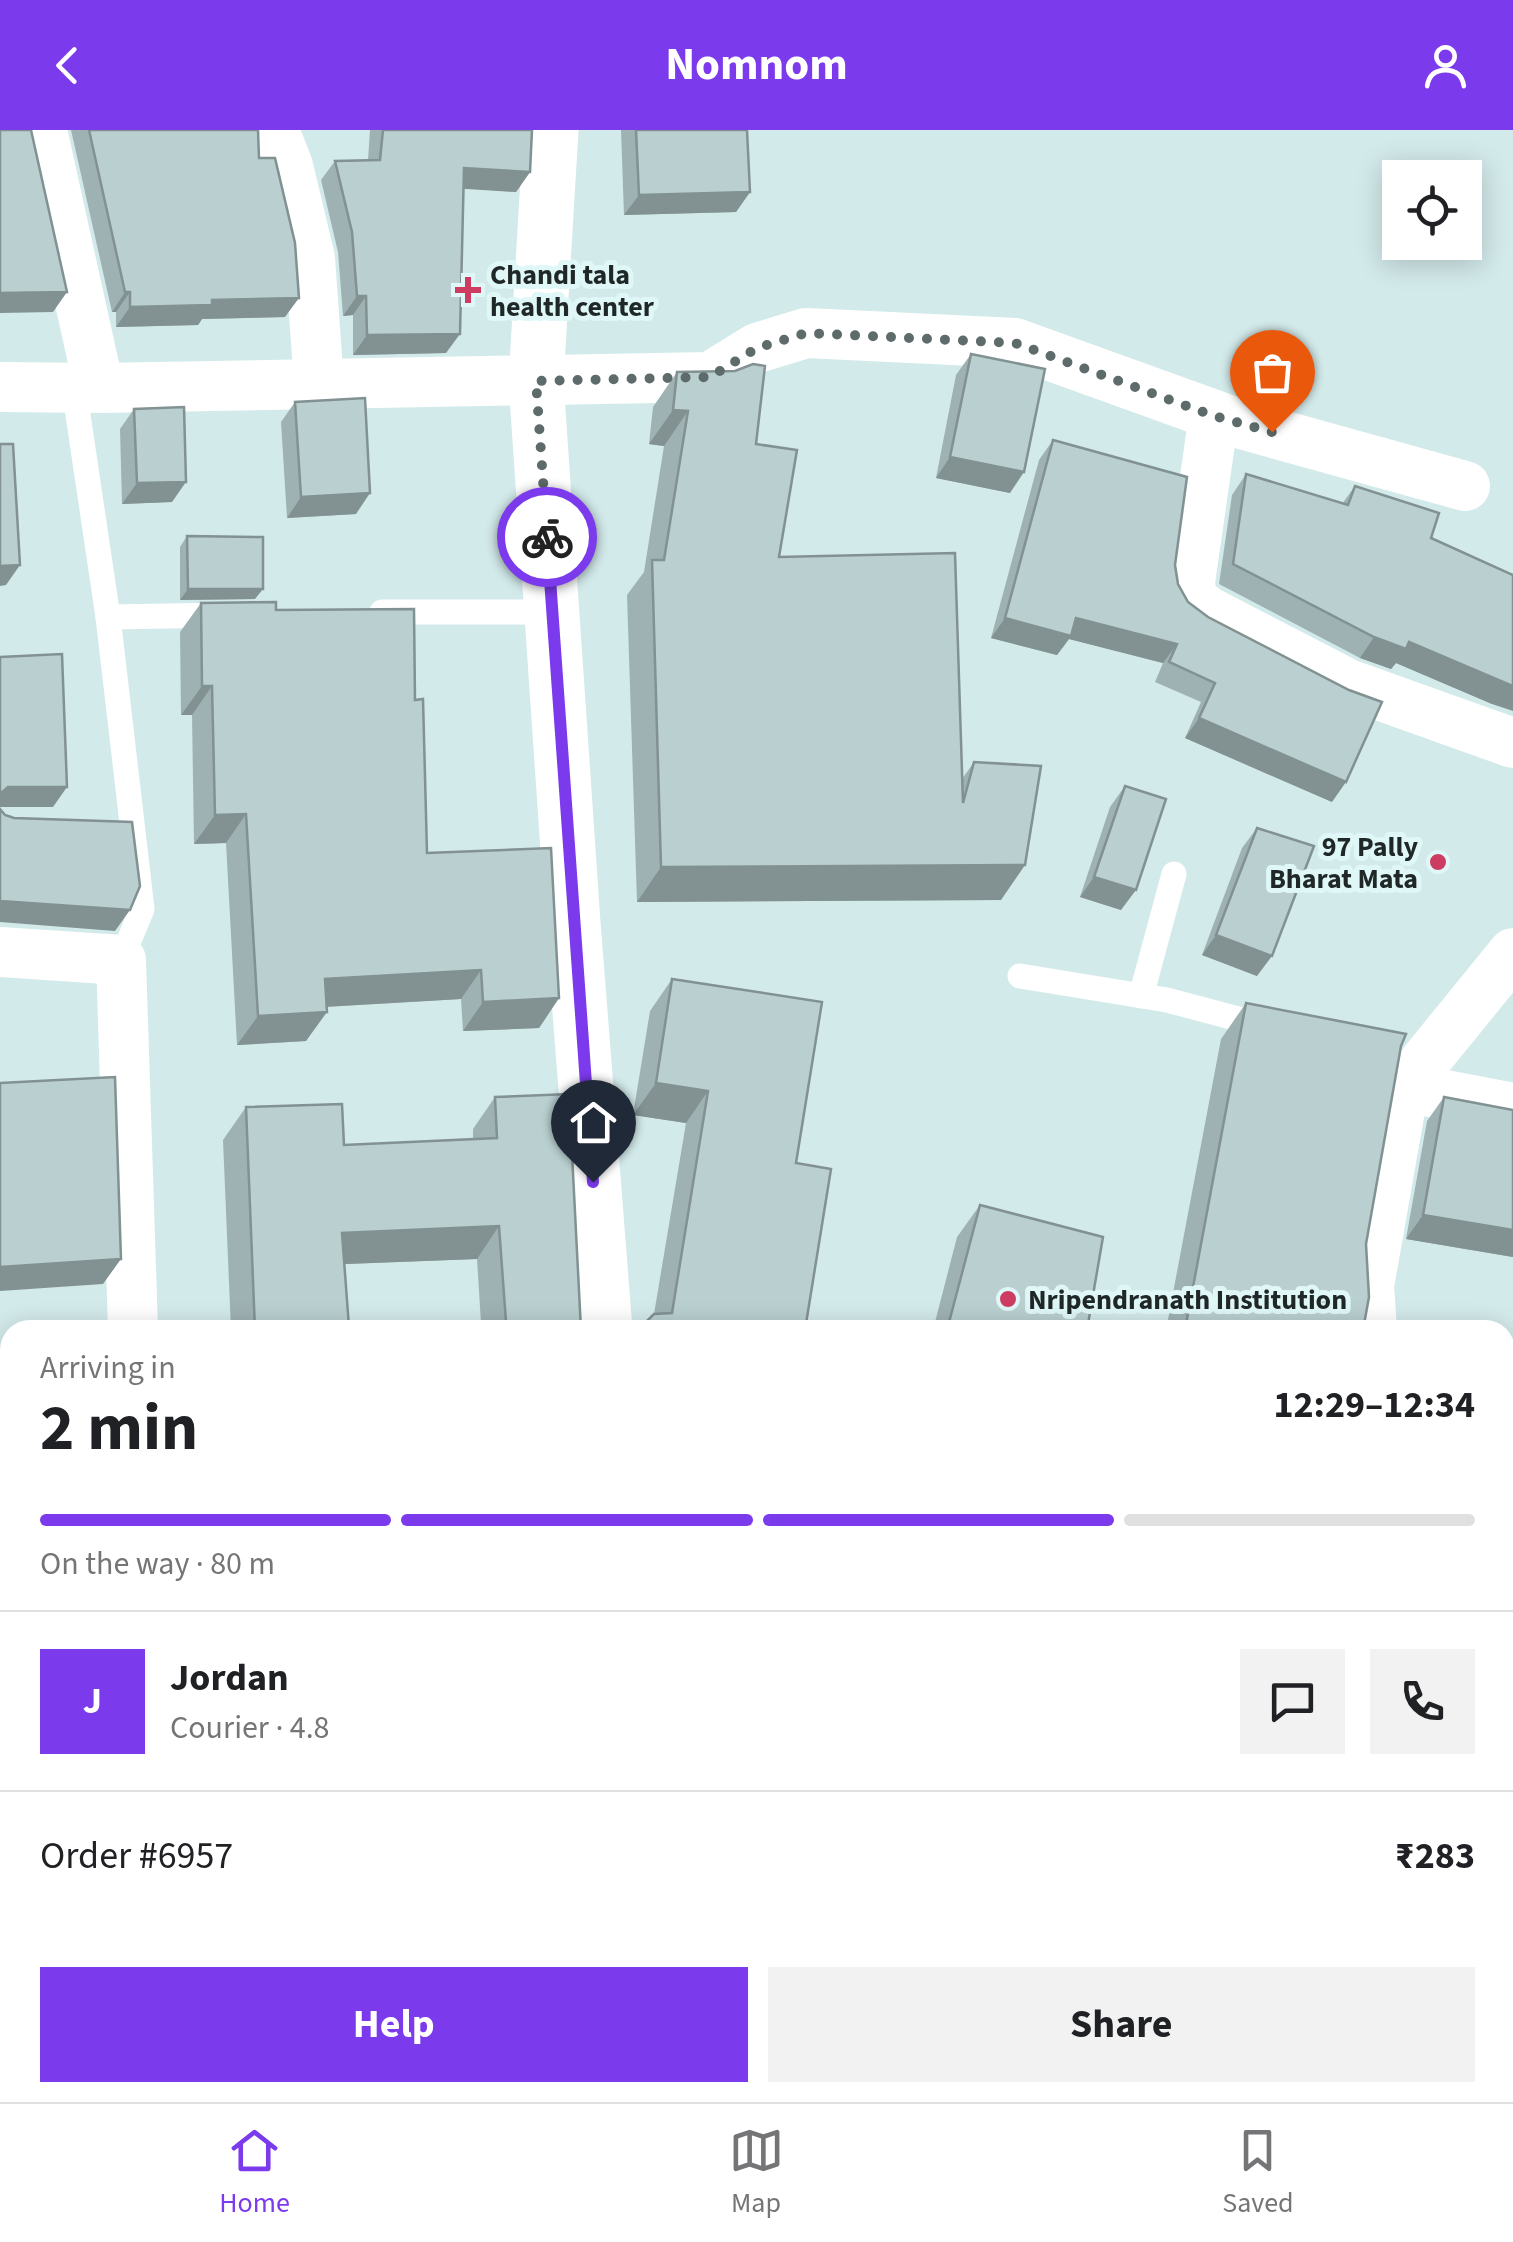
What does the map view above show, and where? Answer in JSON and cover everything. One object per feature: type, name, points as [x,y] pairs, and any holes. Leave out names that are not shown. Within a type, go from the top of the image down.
[{"type":"street","points":[[42,130],[87,388]]},
{"type":"street","points":[[274,130],[288,166],[310,258],[320,384]]},
{"type":"street","points":[[551,130],[536,381],[604,1320]]},
{"type":"street","points":[[0,387],[710,377],[757,348],[806,333],[1015,343],[1214,416],[1465,486]]},
{"type":"street","points":[[1214,416],[1190,582],[1192,599],[1207,611],[1348,684],[1513,743]]},
{"type":"street","points":[[0,952],[121,960],[116,1086],[132,1320]]},
{"type":"street","points":[[1371,1320],[1369,1286],[1410,1070],[1513,954]]},
{"type":"street","points":[[1410,1070],[1513,1108]]},
{"type":"lane","points":[[87,388],[122,825],[142,909],[121,960]]},
{"type":"lane","points":[[358,613],[552,612]]},
{"type":"lane","points":[[108,616],[242,614]]},
{"type":"lane","points":[[1141,996],[1174,874]]},
{"type":"lane","points":[[1020,976],[1167,1000],[1289,1033]]},
{"type":"building","points":[[0,130],[31,130],[67,292],[0,293]]},
{"type":"building","points":[[89,130],[258,130],[259,158],[275,158],[295,243],[299,298],[130,307],[130,292],[125,292]]},
{"type":"building","points":[[383,130],[532,130],[530,172],[464,168],[460,334],[367,335],[366,296],[357,296],[352,232],[335,161],[380,160]]},
{"type":"building","points":[[636,130],[747,130],[750,192],[639,195]]},
{"type":"building","points":[[971,354],[1045,369],[1024,472],[950,457]]},
{"type":"building","points":[[753,364],[765,366],[756,444],[797,450],[779,557],[955,553],[963,803],[974,762],[1041,766],[1025,865],[661,867],[652,560],[664,560],[688,411],[673,410],[677,372],[735,371]]},
{"type":"building","points":[[365,398],[370,493],[301,497],[295,402]]},
{"type":"building","points":[[184,407],[186,482],[137,483],[134,409]]},
{"type":"building","points":[[1053,440],[1187,477],[1175,565],[1178,584],[1188,602],[1208,617],[1349,690],[1382,702],[1346,782],[1199,718],[1215,683],[1169,662],[1177,644],[1076,618],[1071,636],[1005,618]]},
{"type":"building","points":[[0,444],[13,444],[20,565],[0,566]]},
{"type":"building","points":[[1246,474],[1348,505],[1355,486],[1439,513],[1431,538],[1513,575],[1513,686],[1409,642],[1406,649],[1374,637],[1233,564]]},
{"type":"building","points":[[187,536],[263,537],[263,589],[188,589]]},
{"type":"building","points":[[276,602],[276,610],[414,609],[415,700],[423,699],[427,853],[551,848],[559,998],[483,1002],[481,970],[325,979],[327,1012],[258,1016],[246,814],[215,815],[212,686],[202,686],[201,603]]},
{"type":"building","points":[[62,654],[67,787],[8,787],[0,794],[0,657]]},
{"type":"building","points":[[1125,786],[1166,799],[1136,890],[1094,877]]},
{"type":"building","points":[[0,809],[14,818],[132,822],[140,886],[130,910],[0,901]]},
{"type":"building","points":[[1257,828],[1314,846],[1272,956],[1216,935]]},
{"type":"building","points":[[672,979],[822,1002],[796,1163],[831,1169],[807,1320],[648,1320],[654,1314],[672,1313],[708,1091],[656,1083]]},
{"type":"building","points":[[1246,1003],[1406,1034],[1366,1244],[1369,1297],[1365,1320],[1187,1320]]},
{"type":"building","points":[[115,1077],[121,1259],[0,1267],[0,1083]]},
{"type":"building","points":[[569,1094],[580,1320],[506,1320],[499,1226],[342,1233],[348,1320],[255,1320],[246,1107],[342,1104],[344,1145],[497,1138],[495,1097]]},
{"type":"building","points":[[1444,1097],[1513,1110],[1513,1230],[1423,1215]]},
{"type":"building","points":[[980,1205],[1103,1237],[1089,1320],[950,1320]]},
{"type":"way so far","points":[[547,537],[536,381],[710,377],[757,348],[806,333],[1015,343],[1214,416],[1272,432]]},
{"type":"place","name":"Chandi tala health center","points":[[468,290]]},
{"type":"place","name":"97 Pally Bharat Mata","points":[[1438,862]]},
{"type":"place","name":"Nripendranath Institution","points":[[1008,1299]]},
{"type":"route","points":[[547,537],[593,1182]]}]
